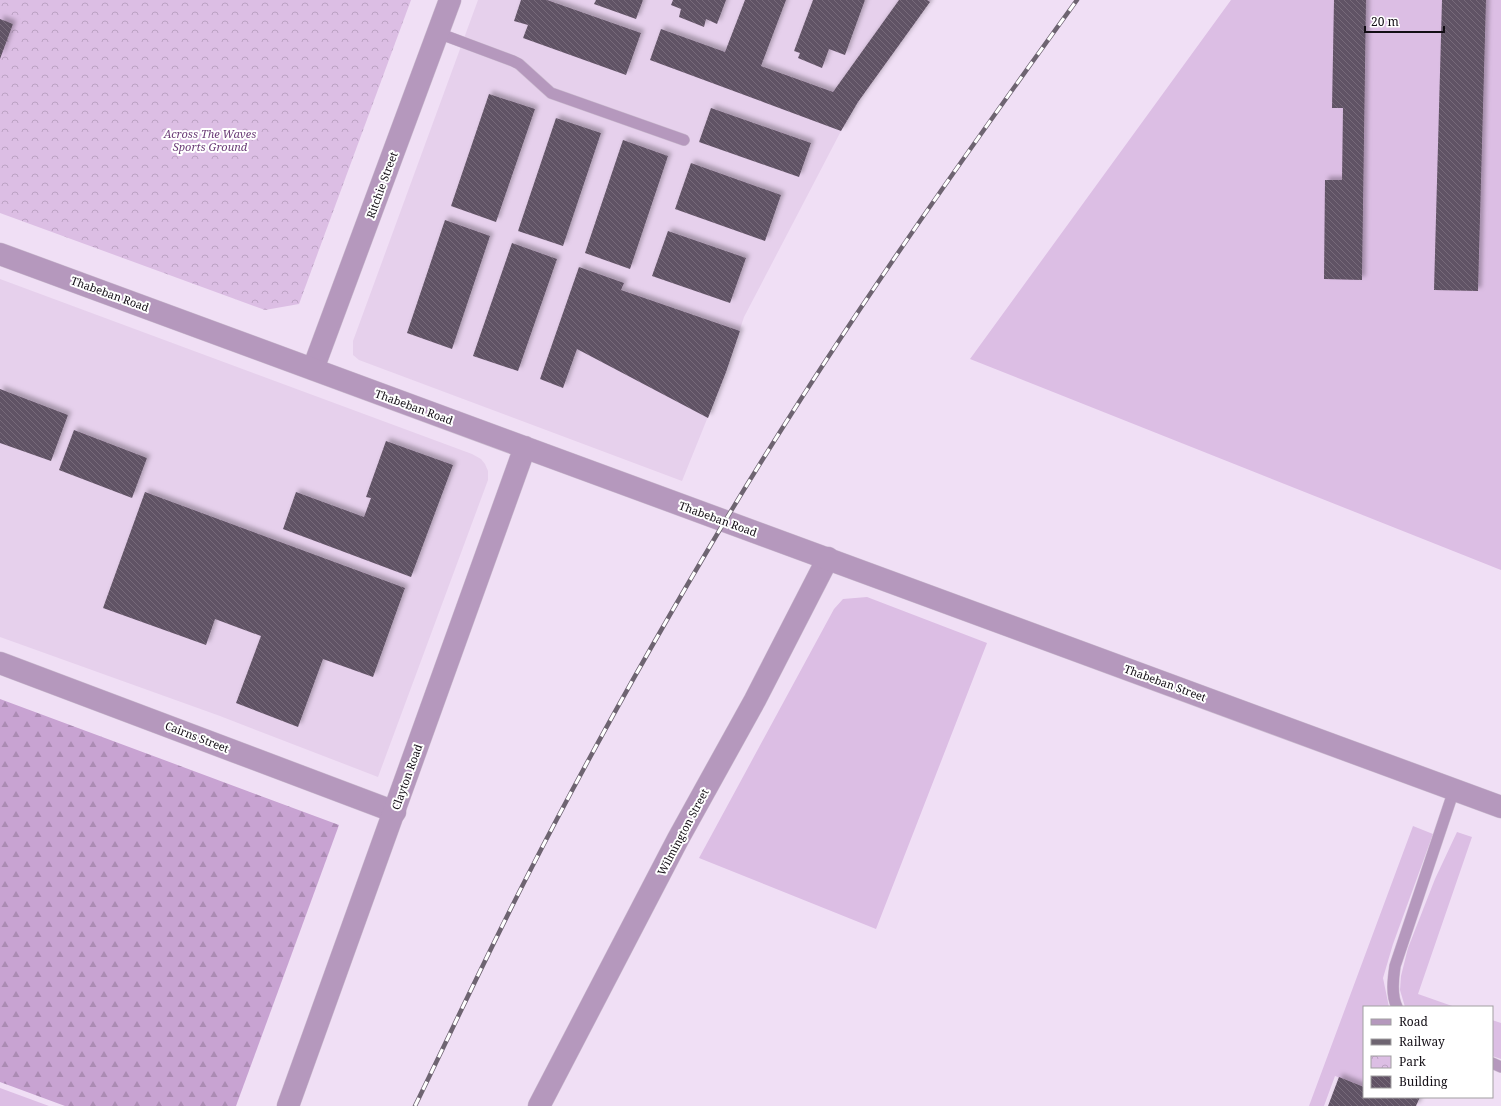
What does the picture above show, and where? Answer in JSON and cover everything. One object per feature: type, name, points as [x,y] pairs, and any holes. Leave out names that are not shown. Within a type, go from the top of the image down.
[{"type":"street","name":"Ritchie Street","points":[[313,369],[450,0]]},
{"type":"street","name":"Thabeban Road","points":[[0,254],[725,522],[828,558]]},
{"type":"street","name":"Clayton Road","points":[[288,1106],[525,448]]},
{"type":"street","name":"Thabeban Street","points":[[828,558],[1501,807]]},
{"type":"street","name":"Wilmington Street","points":[[539,1106],[674,846],[755,700],[828,558]]},
{"type":"street","name":"Cairns Street","points":[[0,663],[395,812]]},
{"type":"lane","points":[[438,33],[519,64],[551,93],[684,140]]},
{"type":"lane","points":[[1396,1006],[1394,1001],[1393,978],[1396,966],[1454,790]]},
{"type":"shaded area","points":[[478,0],[931,0],[858,102],[841,131],[744,317],[726,372],[682,481],[359,360],[353,355],[353,341]]},
{"type":"shaded area","points":[[0,279],[472,454],[481,459],[485,464],[488,471],[488,480],[378,777],[220,716],[0,637]]},
{"type":"green space","name":"Across The Waves Sports Ground","points":[[0,0],[411,0],[299,304],[265,310],[0,213]]},
{"type":"green space","points":[[1231,0],[1501,0],[1501,570],[970,359]]},
{"type":"green space","points":[[867,597],[987,643],[876,929],[699,858],[834,609],[843,599]]},
{"type":"green space","points":[[0,699],[339,825],[236,1106],[65,1106],[0,1082]]},
{"type":"green space","points":[[1413,826],[1433,834],[1393,944],[1383,978],[1389,1006],[1363,1006],[1363,1087],[1335,1076],[1324,1106],[1309,1106]]},
{"type":"green space","points":[[1457,832],[1472,837],[1418,994],[1452,1006],[1405,1006],[1400,990],[1401,976],[1408,948],[1435,879]]},
{"type":"green space","points":[[1493,1020],[1501,1023],[1501,1059],[1493,1056]]},
{"type":"green space","points":[[0,1088],[49,1106],[0,1106]]},
{"type":"building","points":[[521,0],[547,0],[641,33],[626,75],[523,38],[528,25],[514,21]]},
{"type":"building","points":[[596,0],[643,0],[636,19],[594,4]]},
{"type":"building","points":[[673,0],[726,0],[717,24],[706,19],[704,27],[679,17],[681,9],[671,5]]},
{"type":"building","points":[[745,0],[786,0],[761,66],[833,92],[899,0],[927,0],[930,2],[858,102],[841,131],[650,60],[661,29],[725,52]]},
{"type":"building","points":[[813,0],[865,0],[845,55],[829,49],[822,68],[798,58],[800,53],[794,51]]},
{"type":"building","points":[[1334,0],[1366,0],[1362,280],[1324,279],[1325,180],[1342,180],[1343,108],[1332,108]]},
{"type":"building","points":[[1442,0],[1486,0],[1478,291],[1434,290]]},
{"type":"building","points":[[0,19],[13,24],[0,59]]},
{"type":"building","points":[[489,94],[535,109],[496,222],[451,206]]},
{"type":"building","points":[[711,108],[811,143],[799,177],[699,142]]},
{"type":"building","points":[[556,118],[601,133],[563,246],[518,231]]},
{"type":"building","points":[[623,140],[668,156],[630,269],[585,253]]},
{"type":"building","points":[[691,163],[781,195],[765,241],[675,209]]},
{"type":"building","points":[[445,220],[490,236],[452,349],[407,333]]},
{"type":"building","points":[[668,231],[746,258],[730,303],[652,276]]},
{"type":"building","points":[[512,243],[557,259],[518,371],[473,356]]},
{"type":"building","points":[[579,267],[624,283],[621,290],[740,331],[708,418],[577,349],[563,388],[540,379]]},
{"type":"building","points":[[0,389],[68,415],[51,461],[0,443]]},
{"type":"building","points":[[74,430],[147,458],[132,498],[59,470]]},
{"type":"building","points":[[386,441],[453,465],[411,577],[283,529],[296,492],[364,517],[371,498],[366,497]]},
{"type":"building","points":[[145,492],[405,588],[373,677],[323,659],[298,727],[236,703],[261,636],[215,619],[206,645],[103,608]]},
{"type":"building","points":[[1339,1077],[1363,1087],[1363,1098],[1420,1098],[1416,1106],[1328,1106]]},
{"type":"railway","points":[[415,1106],[502,926],[555,823],[626,693],[725,521],[766,454],[851,322],[940,192],[1077,0]]}]
